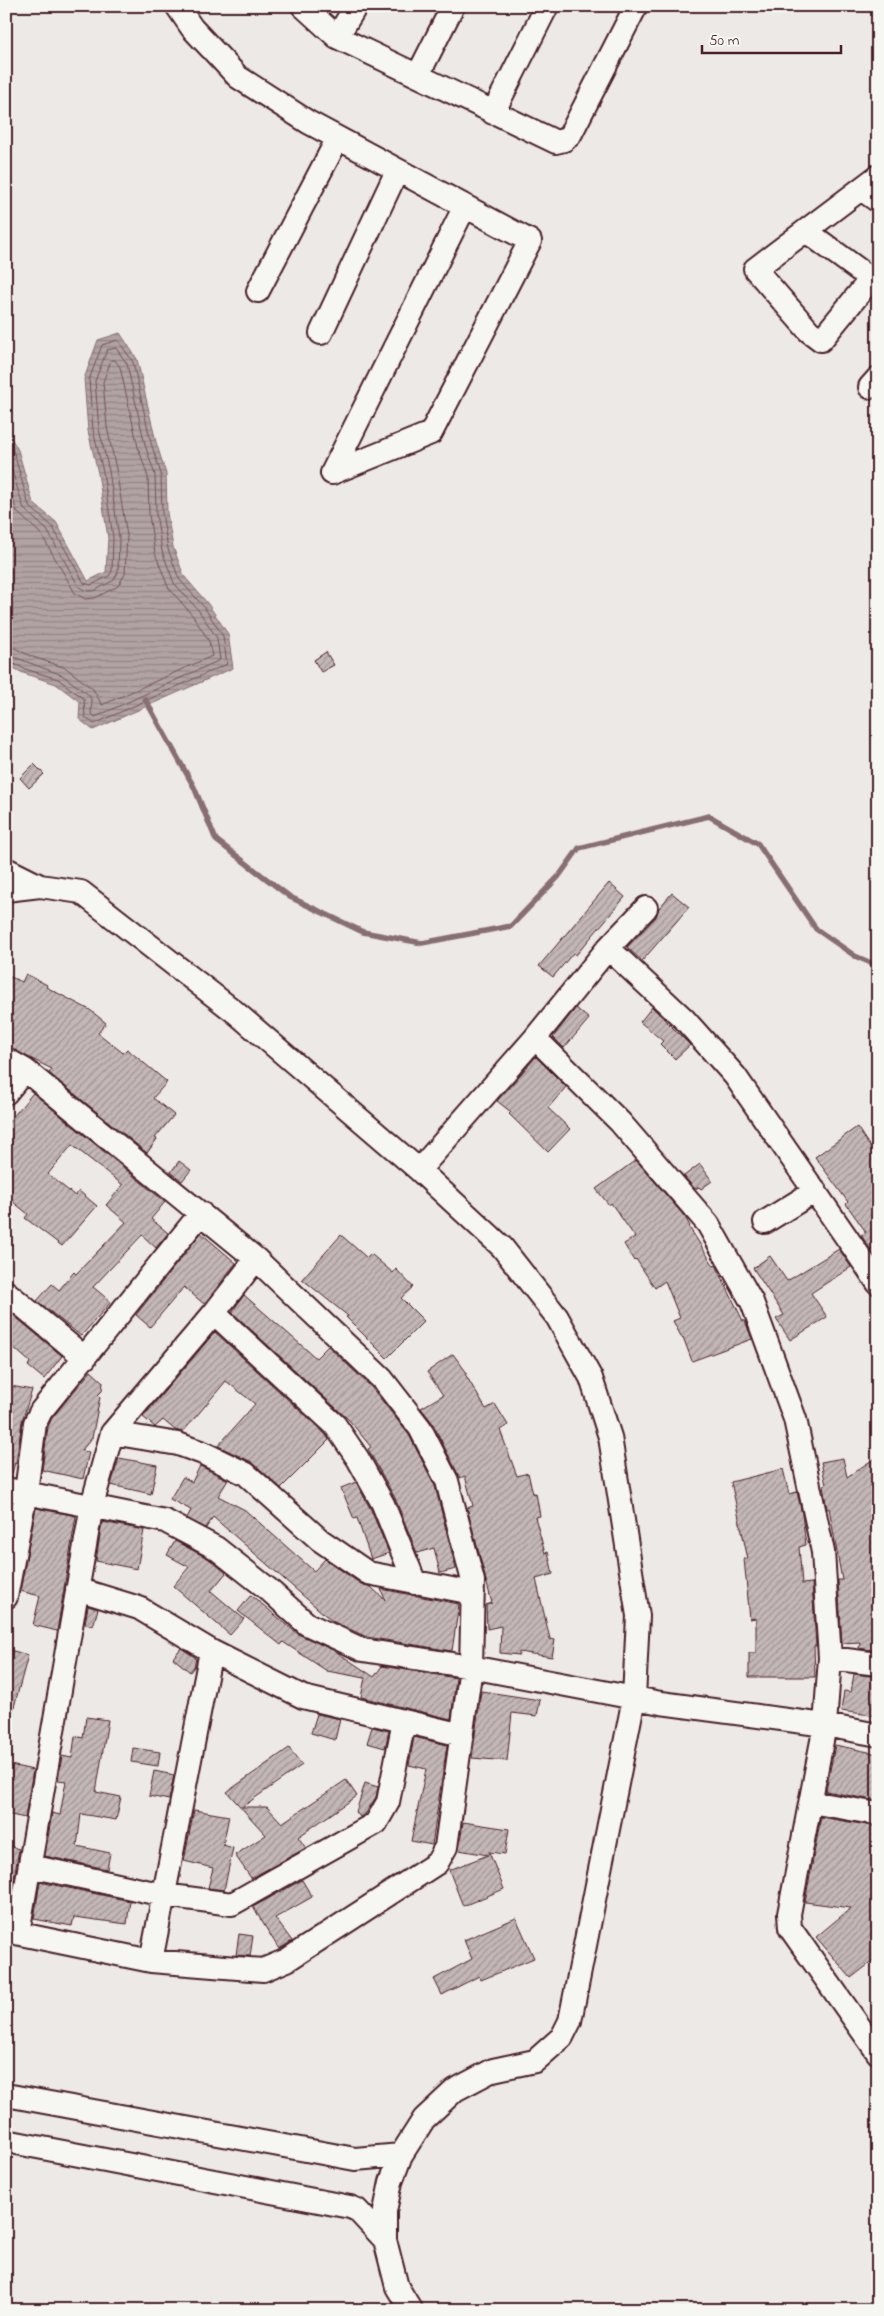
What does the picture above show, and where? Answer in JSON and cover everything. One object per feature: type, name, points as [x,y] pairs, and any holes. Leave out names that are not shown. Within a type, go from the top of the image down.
[{"type":"street","points":[[177,6],[192,28],[238,77],[308,122],[397,171],[465,206],[530,241],[431,433],[332,472],[465,206]]},
{"type":"street","points":[[303,6],[337,37],[556,142],[564,140],[570,135],[636,6]]},
{"type":"street","points":[[337,37],[356,6]]},
{"type":"street","points":[[418,75],[453,6]]},
{"type":"street","points":[[493,113],[546,6]]},
{"type":"street","points":[[258,291],[338,138]]},
{"type":"street","points":[[321,333],[397,171]]},
{"type":"street","points":[[806,231],[875,282],[821,340],[815,336],[755,269],[806,231],[872,189]]},
{"type":"street","points":[[6,869],[40,886]]},
{"type":"street","points":[[6,890],[40,886],[81,892],[235,1012],[418,1170],[502,1247],[557,1317],[591,1378],[610,1438],[638,1616],[634,1698],[570,2021],[562,2037],[535,2061],[493,2070],[455,2090],[424,2119],[400,2155],[390,2182],[385,2240],[397,2288],[411,2310]]},
{"type":"street","points":[[418,1170],[535,1038],[608,948],[646,908]]},
{"type":"street","points":[[608,948],[684,1019],[735,1076],[878,1283]]},
{"type":"street","points":[[535,1038],[620,1122],[708,1224],[752,1302],[795,1419],[823,1552],[830,1658],[825,1725],[789,1914],[790,1928],[869,2021],[878,2053]]},
{"type":"street","points":[[6,1093],[16,1064],[201,1212],[256,1259],[382,1379],[420,1428],[447,1481],[473,1581],[471,1668],[446,1846],[437,1863],[286,1960],[263,1970],[151,1961],[12,1932],[30,1866],[92,1506],[112,1433],[214,1313],[256,1259]]},
{"type":"street","points":[[765,1222],[815,1191]]},
{"type":"street","points":[[6,1597],[16,1490],[35,1423],[41,1411],[201,1212]]},
{"type":"street","points":[[6,1292],[85,1358]]},
{"type":"street","points":[[214,1313],[335,1426],[358,1458],[383,1504],[415,1583]]},
{"type":"street","points":[[112,1433],[178,1444],[203,1453],[246,1474],[320,1540],[368,1573],[473,1593]]},
{"type":"street","points":[[16,1490],[165,1521],[224,1554],[268,1589],[307,1624],[363,1650],[634,1698],[825,1725],[878,1735]]},
{"type":"street","points":[[78,1590],[139,1608],[211,1651],[303,1697],[462,1734]]},
{"type":"street","points":[[151,1961],[211,1651]]},
{"type":"street","points":[[830,1658],[878,1664]]},
{"type":"street","points":[[30,1866],[164,1895],[232,1904],[376,1823],[388,1802],[404,1721]]},
{"type":"street","points":[[811,1802],[878,1814]]},
{"type":"street","points":[[6,2095],[355,2159],[400,2155]]},
{"type":"street","points":[[6,2142],[350,2207],[357,2210],[385,2240]]},
{"type":"water","points":[[120,333],[137,359],[156,442],[166,474],[167,513],[173,547],[184,576],[208,604],[228,634],[233,668],[93,730],[79,719],[80,702],[56,684],[23,673],[6,664],[6,429],[18,450],[33,503],[56,522],[88,581],[106,572],[108,538],[98,473],[88,431],[84,379],[98,340]]},
{"type":"building","points":[[326,652],[334,665],[321,672],[314,660]]},
{"type":"building","points":[[34,764],[44,774],[29,788],[20,778]]},
{"type":"building","points":[[609,883],[625,897],[576,955],[573,953],[553,977],[539,966]]},
{"type":"building","points":[[672,893],[689,907],[642,961],[627,947],[656,917],[659,908]]},
{"type":"building","points":[[26,974],[47,985],[46,987],[90,1010],[106,1023],[98,1033],[123,1053],[127,1049],[167,1082],[153,1098],[174,1115],[155,1138],[157,1139],[147,1153],[49,1073],[52,1069],[6,1046],[6,975],[22,982]]},
{"type":"building","points":[[652,1007],[690,1045],[675,1059],[660,1044],[663,1041],[640,1022]]},
{"type":"building","points":[[576,1008],[589,1019],[564,1048],[553,1037]]},
{"type":"building","points":[[536,1057],[566,1087],[548,1108],[570,1129],[548,1152],[509,1114],[511,1112],[497,1101]]},
{"type":"building","points":[[33,1093],[165,1202],[151,1219],[168,1233],[156,1248],[142,1235],[93,1287],[111,1302],[81,1336],[37,1301],[52,1284],[59,1290],[74,1272],[76,1274],[126,1222],[106,1205],[123,1185],[72,1145],[48,1174],[75,1196],[79,1191],[97,1206],[62,1246],[25,1218],[28,1214],[6,1196],[6,1125]]},
{"type":"building","points":[[857,1127],[878,1159],[878,1250],[873,1253],[861,1235],[866,1232],[846,1204],[848,1202],[815,1157]]},
{"type":"building","points":[[636,1160],[685,1217],[689,1227],[714,1266],[716,1265],[743,1321],[745,1321],[752,1339],[692,1361],[683,1337],[673,1321],[680,1318],[665,1281],[655,1288],[636,1259],[634,1261],[624,1244],[635,1237],[611,1203],[609,1205],[596,1189]]},
{"type":"building","points":[[179,1161],[191,1170],[182,1181],[171,1172]]},
{"type":"building","points":[[700,1164],[712,1181],[701,1189],[699,1187],[695,1189],[684,1176]]},
{"type":"building","points":[[201,1233],[236,1263],[204,1304],[184,1287],[150,1327],[136,1315]]},
{"type":"building","points":[[341,1235],[367,1258],[371,1254],[393,1273],[396,1269],[413,1287],[401,1298],[424,1321],[387,1358],[346,1317],[348,1316],[302,1279]]},
{"type":"building","points":[[839,1249],[851,1267],[811,1293],[827,1317],[790,1340],[776,1319],[784,1315],[753,1268],[770,1256],[787,1281]]},
{"type":"building","points":[[244,1295],[316,1358],[328,1346],[372,1388],[409,1435],[435,1486],[456,1569],[440,1573],[434,1548],[417,1553],[395,1498],[368,1449],[371,1447],[349,1420],[232,1312]]},
{"type":"building","points":[[6,1309],[62,1356],[44,1379],[28,1366],[30,1362],[6,1341]]},
{"type":"building","points":[[215,1332],[325,1434],[329,1440],[281,1488],[252,1462],[218,1446],[255,1404],[226,1381],[183,1432],[175,1430],[163,1420],[155,1427],[143,1417]]},
{"type":"building","points":[[453,1354],[467,1373],[465,1374],[486,1409],[495,1404],[508,1425],[500,1430],[517,1476],[528,1473],[533,1494],[536,1493],[540,1516],[535,1517],[545,1553],[548,1552],[553,1574],[536,1579],[550,1639],[555,1640],[552,1657],[519,1652],[519,1655],[500,1653],[501,1626],[487,1629],[486,1605],[492,1603],[467,1508],[473,1506],[465,1476],[460,1478],[432,1422],[421,1408],[443,1395],[427,1372]]},
{"type":"building","points":[[91,1371],[103,1382],[102,1391],[98,1395],[100,1397],[92,1438],[81,1451],[89,1452],[83,1479],[42,1470],[48,1427],[52,1418]]},
{"type":"building","points":[[6,1385],[32,1390],[22,1421],[16,1464],[12,1473],[6,1473]]},
{"type":"building","points":[[878,1456],[878,1651],[859,1648],[860,1642],[842,1643],[838,1580],[842,1580],[829,1508],[827,1509],[823,1486],[826,1485],[821,1462],[843,1458],[847,1477]]},
{"type":"building","points":[[119,1458],[157,1465],[151,1494],[111,1485]]},
{"type":"building","points":[[200,1466],[228,1480],[218,1496],[245,1510],[314,1571],[325,1559],[361,1584],[371,1587],[385,1600],[381,1589],[459,1604],[452,1651],[367,1637],[332,1621],[213,1517],[206,1528],[187,1518],[191,1510],[170,1499],[183,1477],[192,1482]]},
{"type":"building","points":[[783,1469],[789,1494],[797,1492],[802,1514],[806,1545],[799,1547],[802,1584],[812,1583],[816,1646],[814,1646],[815,1677],[749,1677],[749,1653],[756,1653],[756,1618],[750,1619],[744,1559],[748,1559],[731,1482]]},
{"type":"building","points":[[356,1482],[371,1510],[389,1553],[371,1559],[357,1518],[354,1519],[341,1488]]},
{"type":"building","points":[[36,1508],[76,1516],[57,1631],[33,1625],[40,1596],[20,1591]]},
{"type":"building","points":[[102,1522],[144,1530],[137,1569],[96,1561]]},
{"type":"building","points":[[175,1541],[209,1559],[226,1573],[211,1591],[244,1619],[230,1635],[173,1586],[189,1567],[167,1555]]},
{"type":"building","points":[[251,1595],[298,1634],[335,1651],[374,1677],[382,1666],[456,1678],[451,1719],[361,1697],[365,1678],[327,1671],[283,1642],[281,1645],[238,1611]]},
{"type":"building","points":[[88,1606],[98,1609],[93,1626],[85,1624]]},
{"type":"building","points":[[181,1648],[196,1658],[194,1667],[190,1672],[173,1658]]},
{"type":"building","points":[[6,1649],[28,1655],[11,1718],[6,1717]]},
{"type":"building","points":[[854,1674],[878,1677],[878,1716],[841,1711],[844,1691],[851,1692]]},
{"type":"building","points":[[481,1691],[540,1700],[537,1716],[512,1713],[507,1761],[472,1758]]},
{"type":"building","points":[[317,1714],[340,1719],[335,1740],[311,1733]]},
{"type":"building","points":[[86,1717],[108,1720],[96,1792],[121,1797],[116,1820],[81,1814],[77,1846],[110,1853],[107,1869],[45,1856],[52,1813],[60,1815],[66,1781],[58,1780],[62,1756],[72,1758],[75,1736],[83,1738]]},
{"type":"building","points":[[372,1727],[389,1731],[385,1748],[367,1743]]},
{"type":"building","points":[[414,1737],[447,1745],[432,1845],[411,1841],[426,1769],[409,1765]]},
{"type":"building","points":[[835,1745],[878,1754],[878,1801],[826,1791]]},
{"type":"building","points":[[133,1748],[160,1752],[158,1766],[131,1762]]},
{"type":"building","points":[[289,1748],[302,1765],[242,1807],[267,1807],[282,1823],[346,1780],[357,1796],[298,1837],[306,1848],[251,1878],[235,1855],[266,1835],[227,1792]]},
{"type":"building","points":[[6,1764],[33,1770],[25,1818],[6,1814]]},
{"type":"building","points":[[154,1771],[174,1775],[169,1800],[149,1796]]},
{"type":"building","points":[[365,1783],[378,1787],[376,1797],[366,1813],[360,1817],[356,1812]]},
{"type":"building","points":[[194,1810],[229,1816],[223,1845],[233,1848],[224,1890],[208,1888],[213,1868],[184,1861]]},
{"type":"building","points":[[821,1817],[878,1827],[878,1957],[851,1978],[816,1937],[851,1908],[805,1902]]},
{"type":"building","points":[[463,1822],[509,1829],[505,1854],[489,1852],[504,1889],[463,1906],[449,1870],[488,1855],[459,1850]]},
{"type":"building","points":[[6,1845],[19,1849],[8,1913],[6,1913]]},
{"type":"building","points":[[302,1880],[312,1897],[275,1918],[292,1941],[279,1949],[253,1907]]},
{"type":"building","points":[[40,1882],[130,1901],[127,1924],[74,1917],[72,1926],[34,1919]]},
{"type":"building","points":[[516,1918],[534,1958],[481,1980],[479,1976],[442,1995],[434,1979],[472,1959],[464,1940]]},
{"type":"building","points":[[239,1934],[253,1936],[250,1956],[236,1955]]},
{"type":"waterway","points":[[145,699],[194,787],[216,840],[290,897],[363,932],[422,943],[511,926],[559,876],[579,848],[709,816],[758,844],[816,929],[855,956],[878,966]]}]
